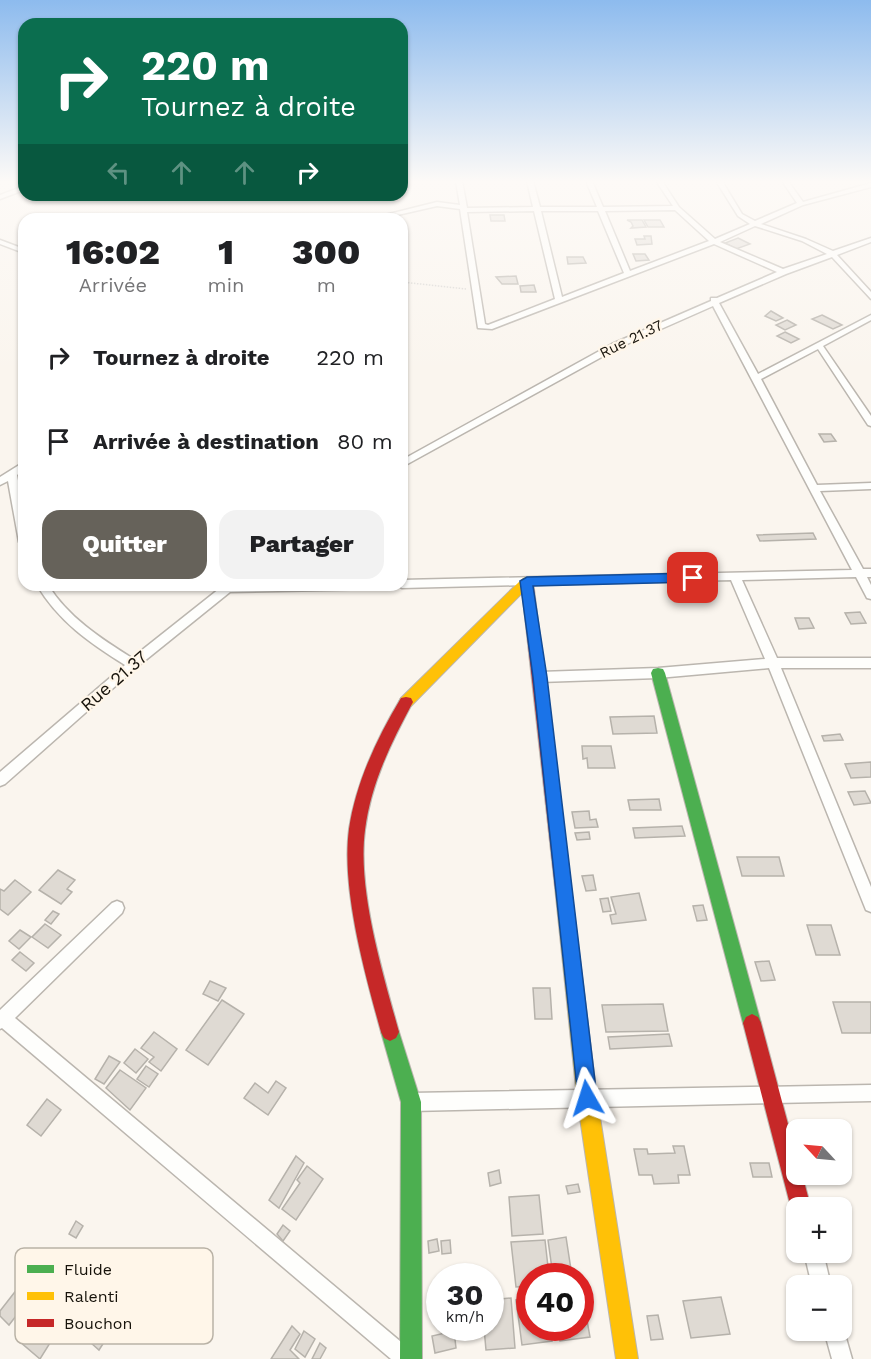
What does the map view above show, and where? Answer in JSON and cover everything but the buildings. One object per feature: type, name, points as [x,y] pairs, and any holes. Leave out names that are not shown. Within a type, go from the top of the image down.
[{"type":"street","points":[[470,244],[481,326],[489,327],[707,244]]},
{"type":"street","points":[[546,244],[560,300]]},
{"type":"street","points":[[616,244],[628,274]]},
{"type":"street","points":[[720,244],[783,272]]},
{"type":"street","points":[[813,244],[833,254],[871,297]]},
{"type":"street","name":"Rue 21.37","points":[[408,461],[615,345],[714,300],[859,244]]},
{"type":"street","points":[[714,300],[815,488],[865,573],[871,595]]},
{"type":"street","points":[[757,378],[871,317]]},
{"type":"street","points":[[819,345],[871,423]]},
{"type":"street","points":[[0,482],[18,470]]},
{"type":"street","points":[[12,474],[18,508]]},
{"type":"street","points":[[815,488],[871,486]]},
{"type":"street","points":[[408,584],[865,573]]},
{"type":"street","points":[[735,576],[773,663],[871,905]]},
{"type":"street","points":[[527,581],[540,677],[587,1098],[627,1359]]},
{"type":"street","points":[[411,1359],[411,1102],[375,980],[358,891],[357,830],[363,802],[389,729],[406,701],[527,581]]},
{"type":"street","points":[[45,591],[50,599],[95,642],[133,664]]},
{"type":"street","name":"Rue 21.37","points":[[0,780],[133,664],[224,591]]},
{"type":"street","points":[[540,677],[658,673],[773,663],[871,663]]},
{"type":"street","points":[[658,673],[798,1197]]},
{"type":"street","points":[[117,908],[2,1019],[406,1359]]},
{"type":"street","points":[[411,1102],[871,1093]]},
{"type":"street","points":[[837,1341],[842,1359]]},
{"type":"path","points":[[408,283],[477,290]]},
{"type":"traffic: fast","points":[[658,673],[752,1023]]},
{"type":"traffic: fast","points":[[390,1032],[411,1102],[411,1359]]},
{"type":"traffic: slow","points":[[406,702],[527,581]]},
{"type":"traffic: slow","points":[[563,887],[587,1098],[627,1359]]},
{"type":"traffic: jam","points":[[527,581],[563,887]]},
{"type":"traffic: jam","points":[[390,1032],[373,967],[360,902],[357,833],[364,796],[375,763],[389,731],[406,702]]},
{"type":"traffic: jam","points":[[752,1023],[798,1197]]},
{"type":"route","points":[[587,1098],[540,677],[527,581],[693,578]]}]
